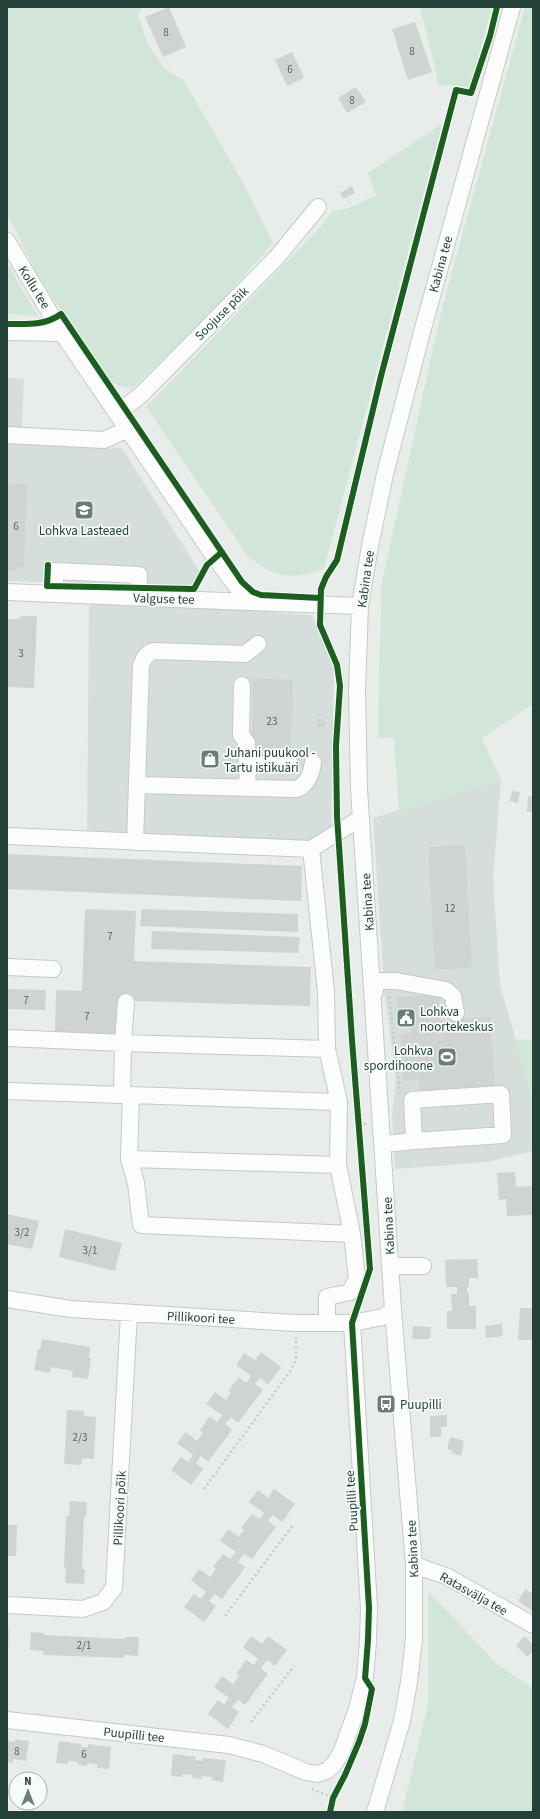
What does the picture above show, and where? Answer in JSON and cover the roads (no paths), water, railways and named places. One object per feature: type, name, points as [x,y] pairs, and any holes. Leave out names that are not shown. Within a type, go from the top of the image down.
[{"type":"street","name":"Kabina tee","points":[[376,1812],[402,1721],[409,1682],[414,1639],[414,1565],[393,1310],[361,818],[358,761],[357,690],[360,606],[384,474],[512,7]]},
{"type":"street","name":"Soojuse põik","points":[[117,413],[141,395],[277,257],[318,207]]},
{"type":"street","name":"Kollu tee","points":[[7,241],[62,333],[216,559],[248,602]]},
{"type":"street","points":[[7,332],[62,333]]},
{"type":"street","points":[[7,435],[104,440],[128,429]]},
{"type":"street","points":[[55,594],[55,571],[139,575],[138,597]]},
{"type":"street","name":"Valguse tee","points":[[7,592],[360,606]]},
{"type":"street","points":[[135,842],[141,666],[143,659],[150,652],[154,651],[245,654],[258,644]]},
{"type":"street","points":[[242,685],[241,735],[247,743],[247,788]]},
{"type":"street","points":[[137,785],[292,790],[302,788],[309,776],[313,762]]},
{"type":"street","points":[[248,764],[291,765]]},
{"type":"street","points":[[7,836],[311,850],[361,818]]},
{"type":"street","points":[[311,850],[326,992],[327,1050],[339,1102],[338,1165],[352,1234],[357,1278],[350,1292],[327,1297],[327,1323]]},
{"type":"street","points":[[7,967],[54,969]]},
{"type":"street","points":[[372,981],[396,982],[446,990],[453,996],[456,1014]]},
{"type":"street","points":[[126,1002],[123,1043],[127,1095],[129,1159],[136,1183],[141,1225],[352,1234]]},
{"type":"street","points":[[7,1038],[327,1050]]},
{"type":"street","points":[[7,1091],[339,1102]]},
{"type":"street","points":[[383,1144],[503,1135],[501,1094],[412,1100],[414,1141]]},
{"type":"street","points":[[129,1159],[338,1165]]},
{"type":"street","points":[[390,1266],[423,1266]]},
{"type":"street","name":"Pillikoori tee","points":[[7,1299],[71,1308],[130,1313],[295,1323],[352,1323],[383,1317],[393,1310]]},
{"type":"street","name":"Pillikoori põik","points":[[7,1605],[83,1609],[103,1602],[114,1588],[130,1313]]},
{"type":"street","name":"Puupilli tee","points":[[7,1720],[229,1745],[262,1754],[306,1772],[317,1774],[328,1770],[334,1764],[341,1753],[357,1709],[365,1678],[368,1640],[367,1568],[352,1323]]},
{"type":"street","name":"Ratasvälja tee","points":[[414,1565],[446,1576],[533,1625]]},
{"type":"place","name":"Lohkva Lasteaed","points":[[84,510]]},
{"type":"place","name":"Juhani puukool - Tartu istikuäri","points":[[210,759]]},
{"type":"place","name":"Lohkva noortekeskus","points":[[406,1018]]},
{"type":"place","name":"Lohkva spordihoone","points":[[447,1057]]},
{"type":"place","name":"Puupilli","points":[[386,1404]]}]
